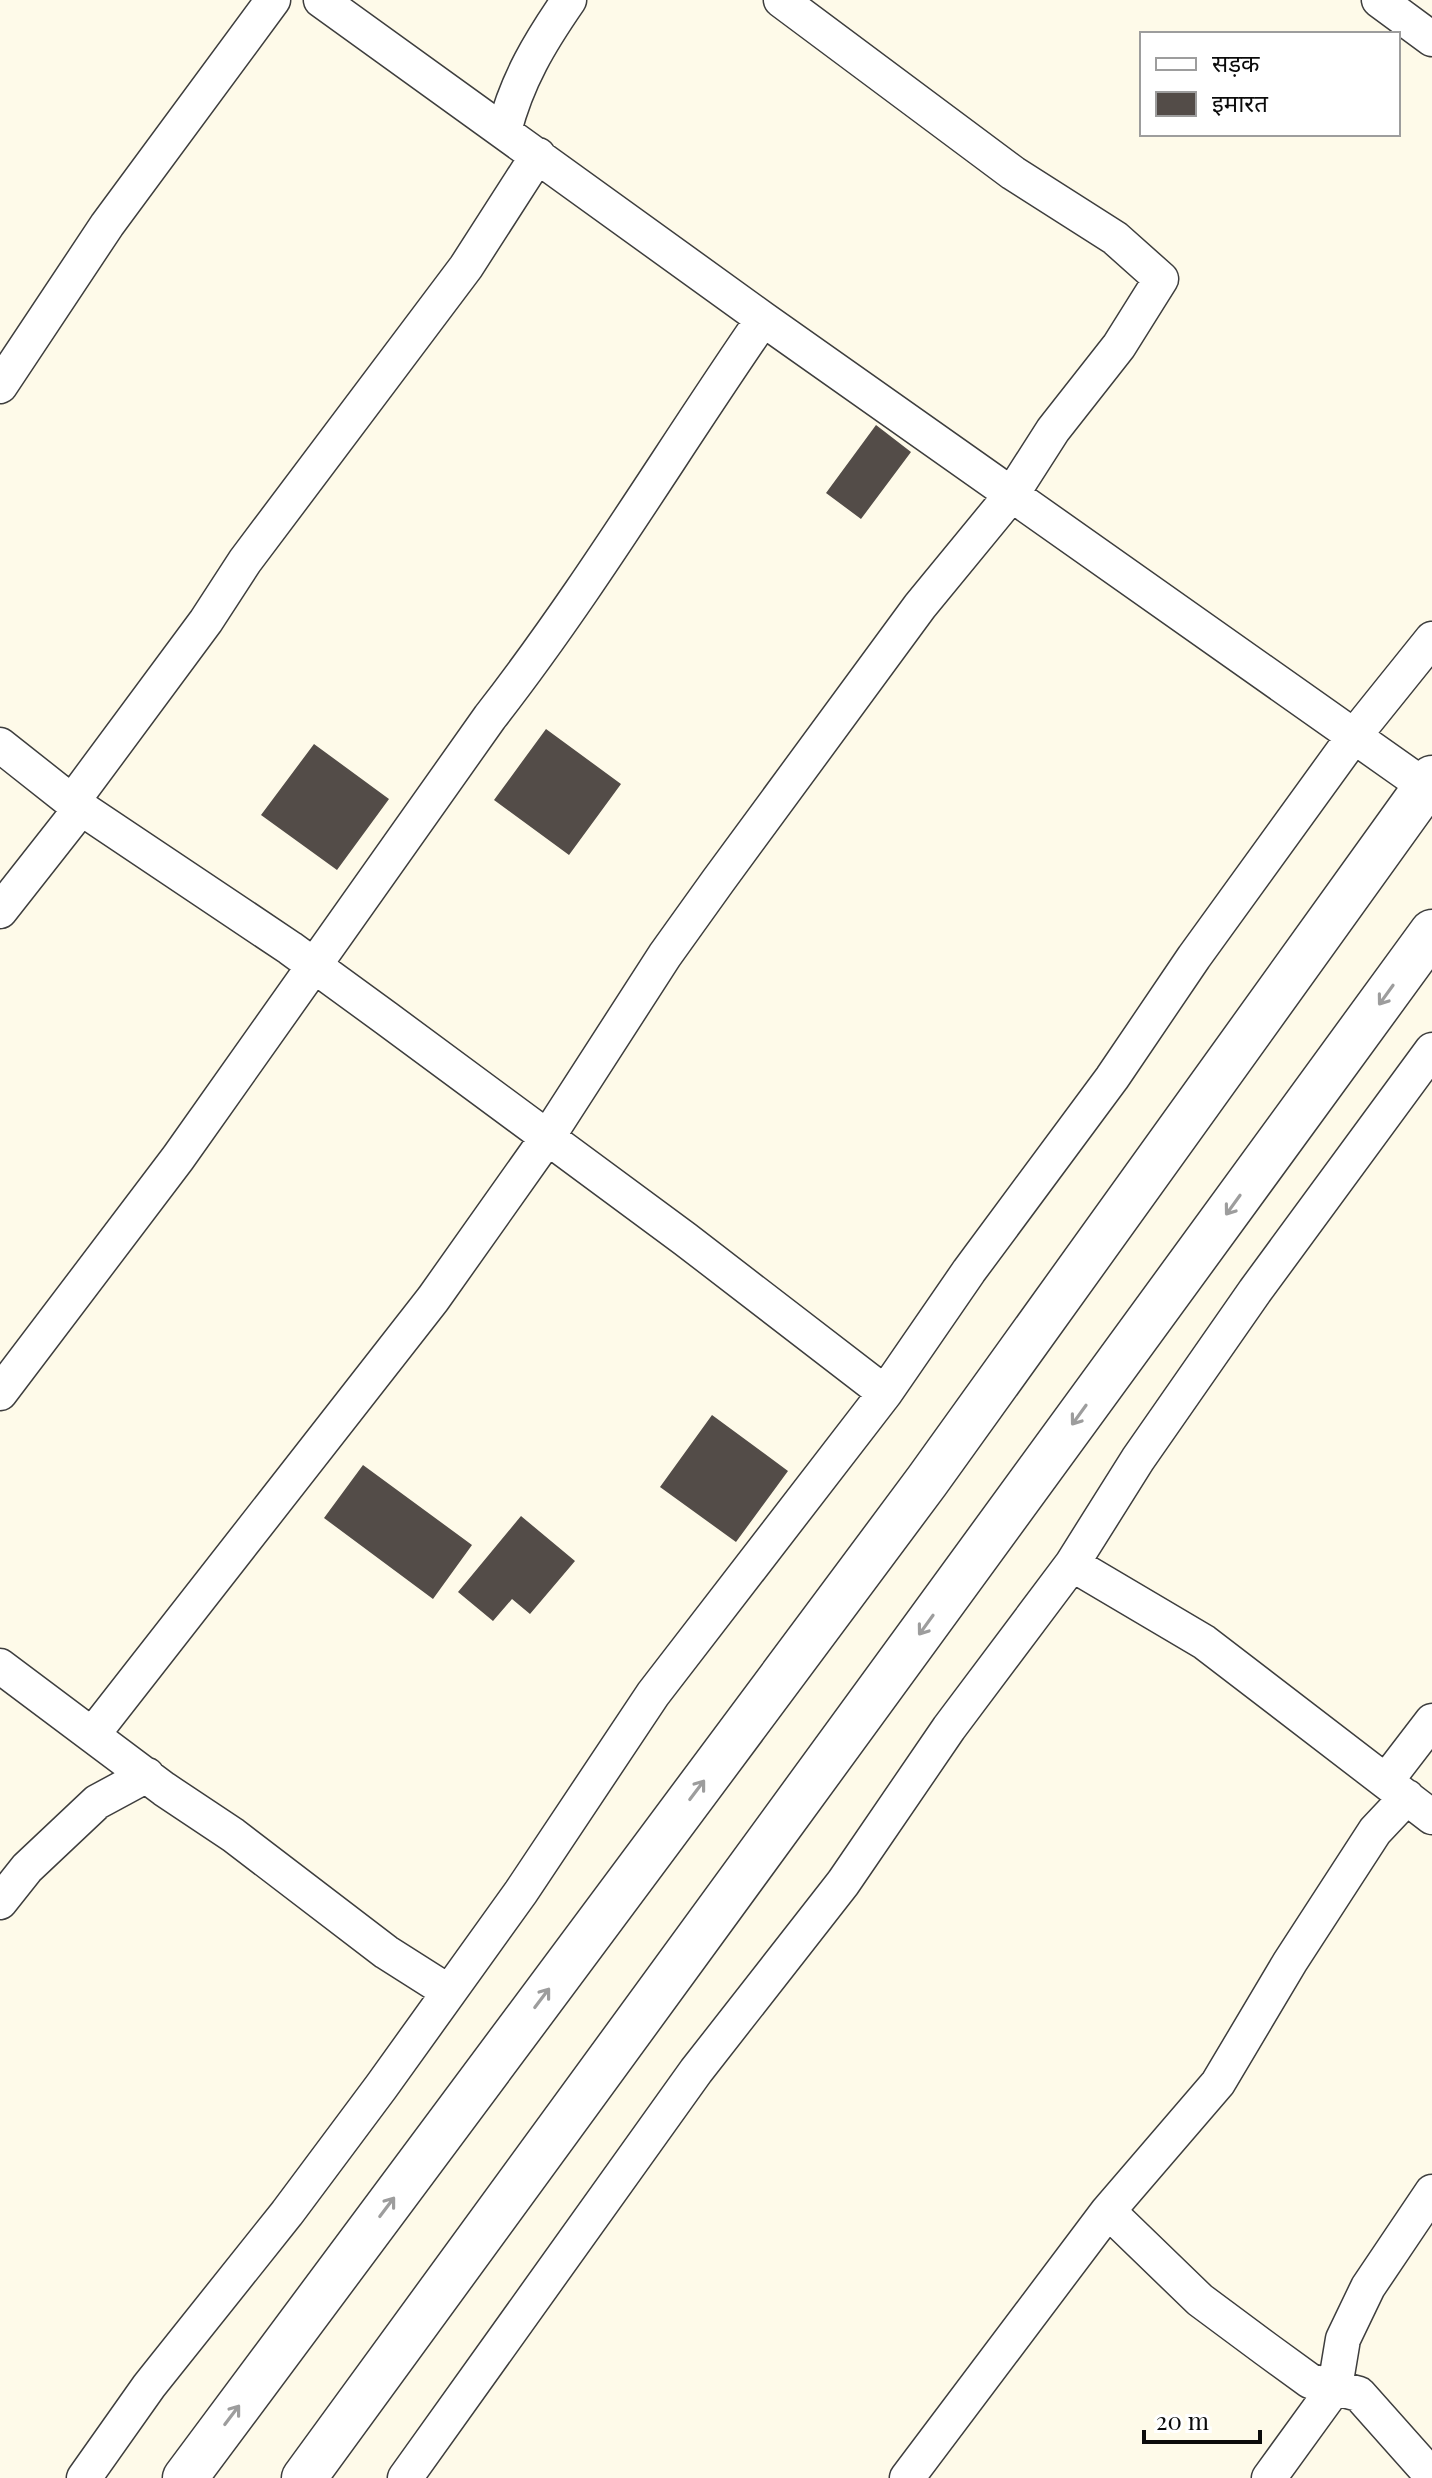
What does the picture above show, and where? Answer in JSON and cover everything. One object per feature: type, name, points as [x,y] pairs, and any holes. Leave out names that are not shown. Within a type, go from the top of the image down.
[{"type":"street","points":[[0,386],[107,225],[273,0]]},
{"type":"street","points":[[185,2478],[927,1481],[1429,783],[1354,736],[763,319],[321,0]]},
{"type":"street","points":[[504,131],[514,92],[535,49],[569,0]]},
{"type":"street","points":[[93,1734],[433,1299],[547,1138],[665,955],[920,606],[1012,494],[1068,409],[1119,346],[1161,279],[1115,238],[1013,173],[781,0]]},
{"type":"street","points":[[1379,0],[1432,39]]},
{"type":"street","points":[[0,911],[206,621],[245,561],[466,267],[538,155]]},
{"type":"street","points":[[0,1393],[178,1158],[622,534],[695,415],[763,319]]},
{"type":"street","points":[[84,2478],[149,2386],[287,2213],[449,1992],[653,1694],[885,1393],[969,1271],[1112,1078],[1194,957],[1354,736],[1432,639]]},
{"type":"street","points":[[0,745],[77,805],[315,966],[698,1248],[885,1393]]},
{"type":"street","points":[[304,2478],[1432,932]]},
{"type":"street","points":[[405,2478],[696,2071],[843,1883],[949,1728],[1072,1564],[1138,1459],[1255,1291],[1432,1050]]},
{"type":"street","points":[[1072,1564],[1204,1642],[1408,1799]]},
{"type":"street","points":[[0,1666],[233,1835],[386,1952],[449,1992]]},
{"type":"street","points":[[907,2478],[1108,2211],[1218,2083],[1375,1831],[1408,1799],[1432,1721]]},
{"type":"street","points":[[0,1902],[27,1868],[97,1802],[147,1775]]},
{"type":"street","points":[[1269,2478],[1335,2387],[1343,2339],[1362,2300],[1432,2192]]},
{"type":"street","points":[[1108,2211],[1200,2300],[1310,2381],[1359,2394],[1432,2476]]},
{"type":"building","points":[[876,425],[911,452],[861,519],[826,493]]},
{"type":"building","points":[[546,729],[621,784],[569,855],[494,800]]},
{"type":"building","points":[[314,744],[389,799],[337,870],[261,815]]},
{"type":"building","points":[[712,1415],[788,1471],[736,1542],[660,1487]]},
{"type":"building","points":[[363,1465],[472,1545],[433,1599],[324,1518]]},
{"type":"building","points":[[521,1516],[575,1561],[530,1614],[512,1599],[493,1621],[458,1592]]}]
